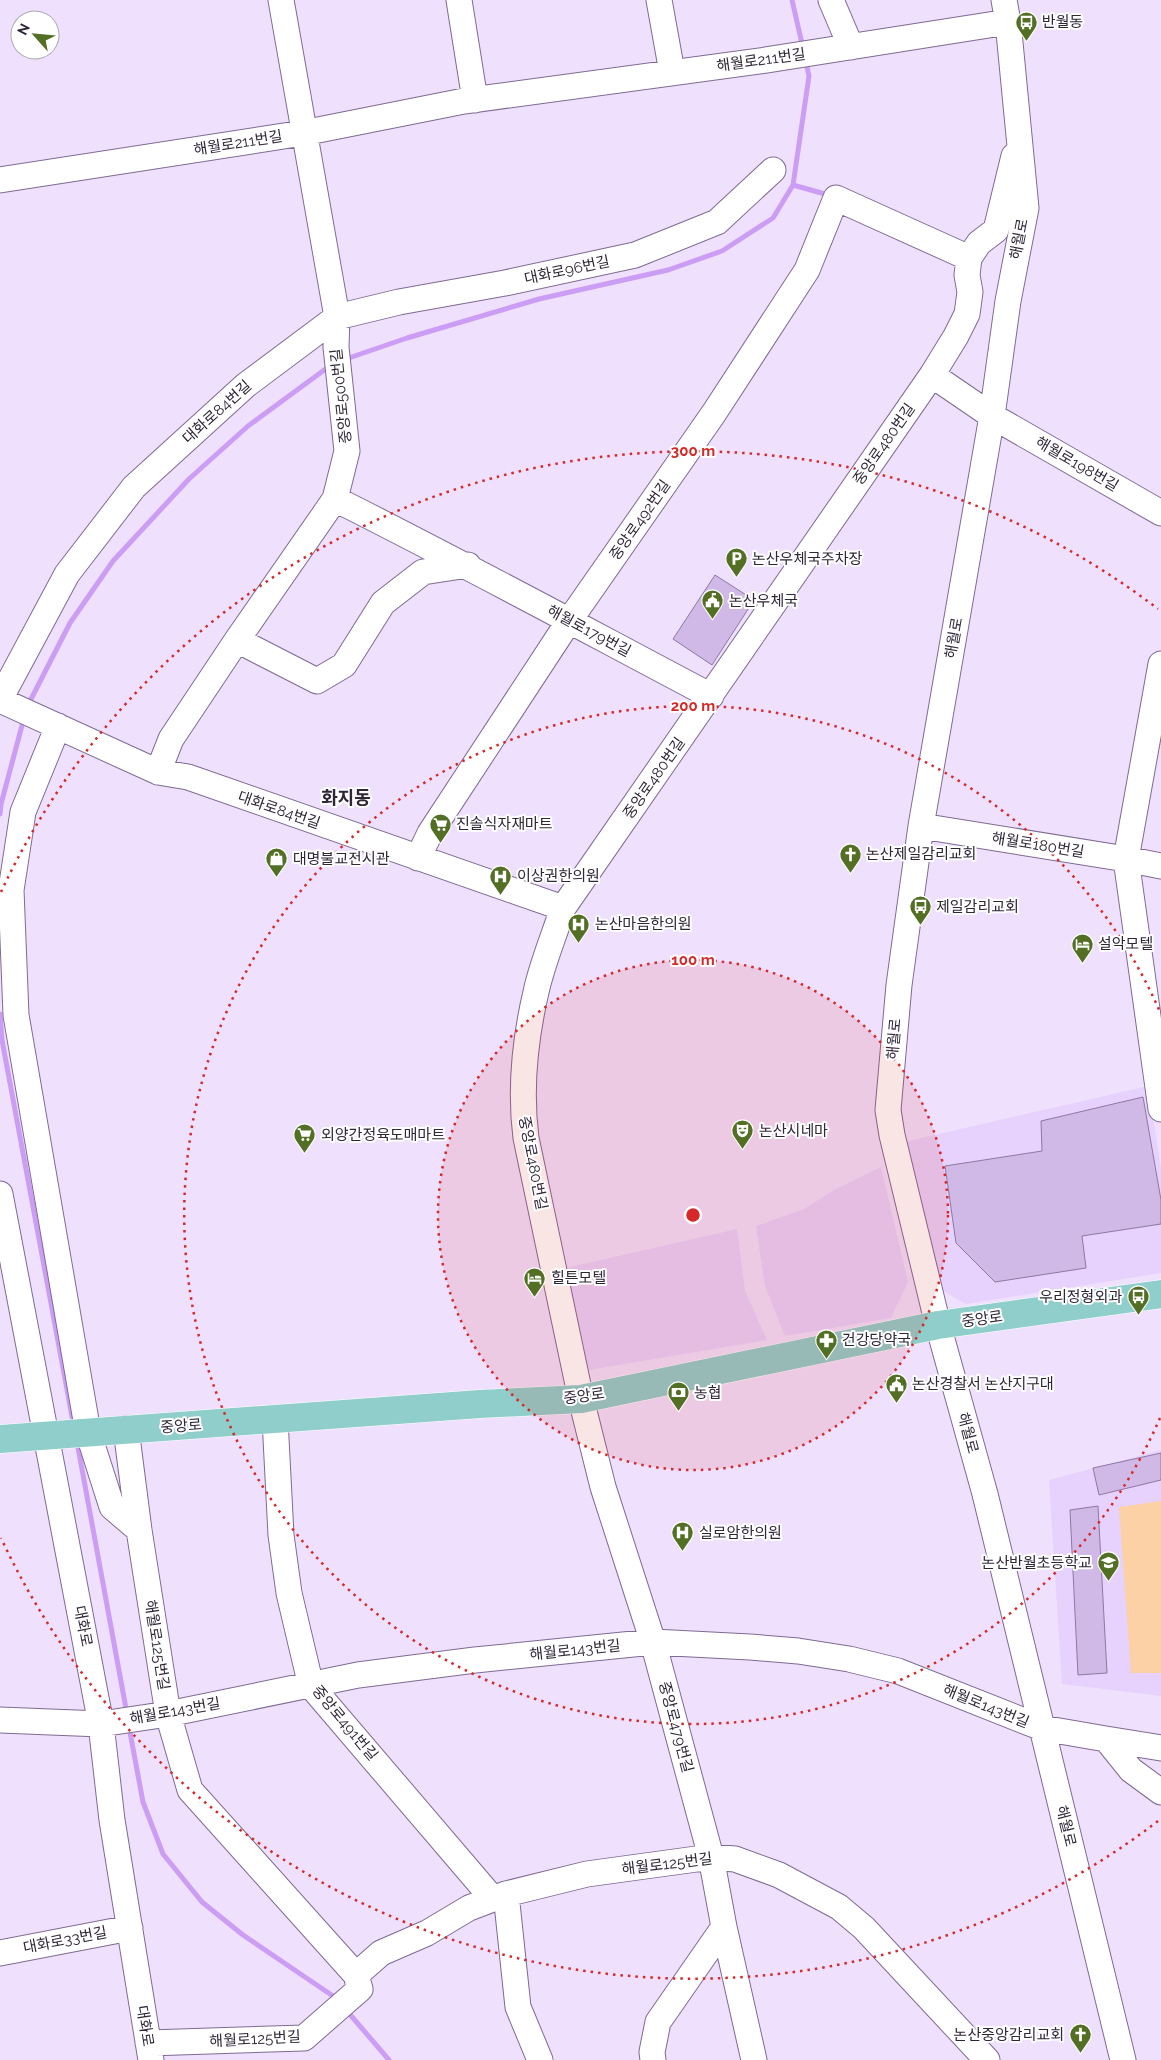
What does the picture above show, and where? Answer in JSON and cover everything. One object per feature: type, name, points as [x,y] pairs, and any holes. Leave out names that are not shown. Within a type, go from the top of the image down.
[{"type":"main road","name":"중앙로","points":[[0,1439],[581,1398],[938,1325],[1161,1294]]},
{"type":"street","name":"중앙로500번길","points":[[158,772],[171,739],[335,498],[347,450],[336,347],[337,317],[281,0]]},
{"type":"street","points":[[459,0],[475,100]]},
{"type":"street","points":[[658,0],[672,72]]},
{"type":"street","points":[[831,0],[844,48]]},
{"type":"street","name":"해월로211번길","points":[[0,180],[303,132],[475,100],[844,48],[1006,11]]},
{"type":"street","name":"해월로","points":[[1006,11],[1026,208],[1019,236],[992,416],[921,826],[899,985],[888,1110],[892,1135],[938,1325],[985,1494],[1123,2060]]},
{"type":"street","points":[[969,258],[979,243],[996,230],[1019,138]]},
{"type":"street","name":"대화로96번길","points":[[337,317],[399,302],[505,283],[635,255],[718,222],[773,170]]},
{"type":"street","name":"중앙로492번길","points":[[418,858],[430,833],[569,621],[714,413],[807,270],[836,198],[969,258]]},
{"type":"street","points":[[996,230],[1019,236]]},
{"type":"street","name":"중앙로480번길","points":[[581,1398],[526,1138],[523,1111],[524,1071],[536,992],[563,908],[932,375],[967,314],[970,292],[967,275],[969,258]]},
{"type":"street","name":"대화로84번길","points":[[337,317],[246,385],[134,487],[67,574],[22,710],[158,772],[188,778],[563,908]]},
{"type":"street","name":"해월로198번길","points":[[932,375],[992,416],[1161,513]]},
{"type":"street","name":"해월로179번길","points":[[335,498],[468,565],[711,696]]},
{"type":"street","points":[[237,640],[317,681],[344,666],[383,603],[423,572],[468,565]]},
{"type":"street","points":[[1161,664],[1126,858],[1161,1109]]},
{"type":"street","points":[[22,710],[23,812],[11,890],[16,1014],[88,1432],[112,1507],[139,1530]]},
{"type":"street","name":"해월로180번길","points":[[921,826],[1126,858],[1161,866]]},
{"type":"street","name":"대화로","points":[[0,1194],[46,1436],[120,1721],[112,1820],[149,2052]]},
{"type":"street","name":"중앙로479번길","points":[[581,1398],[603,1487],[654,1642],[711,1857],[724,1927],[754,2060]]},
{"type":"street","name":"중앙로491번길","points":[[275,1419],[281,1535],[289,1593],[311,1686],[499,1896]]},
{"type":"street","name":"해월로125번길","points":[[126,1429],[139,1530],[168,1714],[190,1790],[355,1984]]},
{"type":"street","name":"해월로143번길","points":[[0,1720],[120,1721],[168,1714],[358,1675],[475,1660],[654,1642],[779,1649],[859,1662],[898,1671],[1042,1728],[1161,1748]]},
{"type":"street","points":[[1106,1738],[1131,1770],[1161,1792]]},
{"type":"street","name":"해월로125번길","points":[[149,2052],[304,2038],[326,2019],[381,1953],[427,1933],[469,1908],[499,1896],[587,1874],[711,1857],[735,1859],[779,1876],[839,1906],[864,1928],[987,2060]]},
{"type":"street","points":[[499,1896],[518,2007],[540,2060]]},
{"type":"street","points":[[653,2060],[652,2052],[658,2022],[724,1927]]},
{"type":"street","name":"대화로33번길","points":[[0,1953],[130,1928]]},
{"type":"shaded area","points":[[1148,1086],[1161,1168],[1161,1273],[966,1304],[940,1289],[904,1142]]},
{"type":"shaded area","points":[[881,1167],[908,1282],[891,1318],[785,1336],[765,1286],[756,1226],[804,1209],[834,1190]]},
{"type":"shaded area","points":[[737,1229],[745,1291],[767,1340],[589,1370],[566,1268]]},
{"type":"shaded area","name":"논산반월초등학교","points":[[1161,1450],[1161,1696],[1062,1684],[1049,1480]]},
{"type":"shaded area","points":[[1161,1501],[1161,1673],[1131,1673],[1119,1507]]},
{"type":"building","name":"논산우체국","points":[[715,575],[754,600],[712,665],[673,639]]},
{"type":"building","points":[[1143,1097],[1161,1200],[1161,1224],[1082,1236],[1086,1268],[995,1282],[956,1243],[945,1166],[1042,1151],[1041,1121]]},
{"type":"building","points":[[1161,1453],[1161,1480],[1099,1495],[1093,1468]]},
{"type":"building","points":[[1098,1506],[1107,1673],[1078,1675],[1070,1510]]},
{"type":"waterway","points":[[792,0],[803,48]]},
{"type":"waterway","points":[[343,360],[407,338],[539,299],[668,270],[722,251],[773,218],[793,185],[809,76],[806,62]]},
{"type":"waterway","points":[[793,185],[825,194]]},
{"type":"waterway","points":[[28,705],[70,623],[113,561],[189,479],[248,426],[331,365]]},
{"type":"waterway","points":[[0,814],[24,718]]},
{"type":"waterway","points":[[0,1014],[2,1040],[74,1427]]},
{"type":"waterway","points":[[77,1442],[127,1714]]},
{"type":"waterway","points":[[129,1727],[143,1802],[163,1854],[202,1902],[243,1935],[338,2001]]},
{"type":"waterway","points":[[347,2011],[389,2060]]},
{"type":"place","name":"반월동","points":[[1026,41]]},
{"type":"place","name":"논산우체국주차장","points":[[736,578]]},
{"type":"place","name":"논산우체국","points":[[713,620]]},
{"type":"place","name":"진솔식자재마트","points":[[440,843]]},
{"type":"place","name":"논산제일감리교회","points":[[850,873]]},
{"type":"place","name":"대명불교전시관","points":[[277,878]]},
{"type":"place","name":"이상권한의원","points":[[501,895]]},
{"type":"place","name":"제일감리교회","points":[[920,926]]},
{"type":"place","name":"논산마음한의원","points":[[579,943]]},
{"type":"place","name":"설악모텔","points":[[1082,963]]},
{"type":"place","name":"논산시네마","points":[[743,1150]]},
{"type":"place","name":"외양간정육도매마트","points":[[305,1154]]},
{"type":"place","name":"힐튼모텔","points":[[535,1297]]},
{"type":"place","name":"우리정형외과","points":[[1138,1316]]},
{"type":"place","name":"건강당약국","points":[[826,1359]]},
{"type":"place","name":"논산경찰서 논산지구대","points":[[896,1403]]},
{"type":"place","name":"농협","points":[[678,1412]]},
{"type":"place","name":"실로암한의원","points":[[683,1552]]},
{"type":"place","name":"논산반월초등학교","points":[[1108,1582]]},
{"type":"place","name":"논산중앙감리교회","points":[[1080,2054]]},
{"type":"district","name":"화지동","points":[[346,798]]}]
